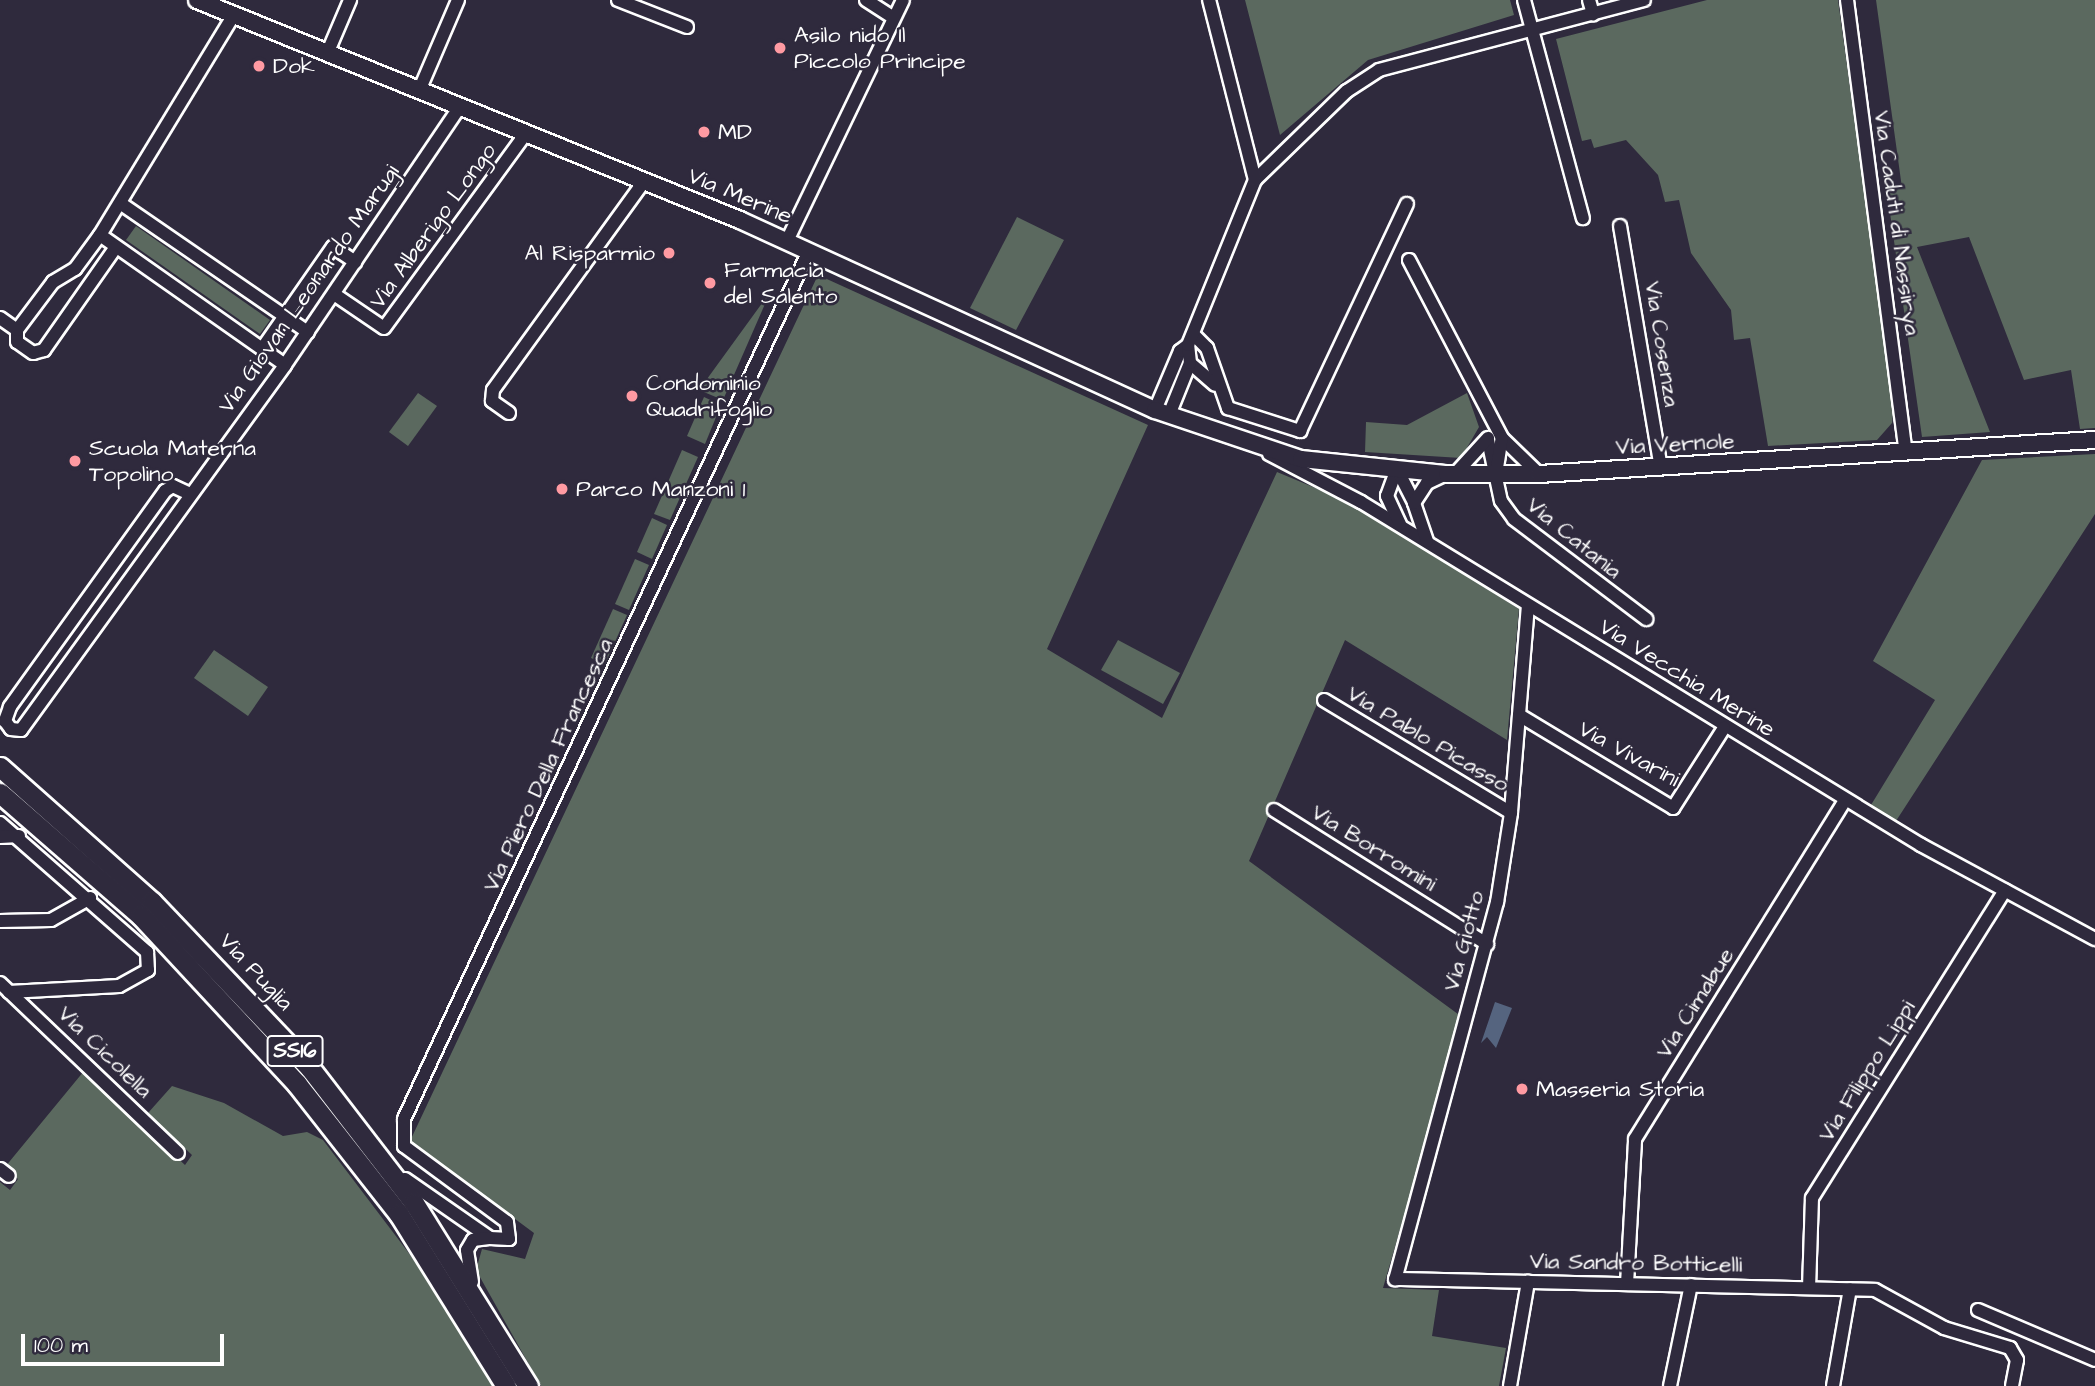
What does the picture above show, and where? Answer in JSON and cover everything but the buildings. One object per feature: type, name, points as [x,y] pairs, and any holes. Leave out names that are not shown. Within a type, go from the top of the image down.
[{"type":"highway","name":"Via Puglia","points":[[0,767],[241,989],[380,1154],[487,1312],[528,1386]]},
{"type":"highway","name":"Via Puglia","points":[[0,793],[150,925],[306,1094],[399,1214],[506,1386]]},
{"type":"main road","name":"Via Merine","points":[[203,1],[327,54],[645,180],[810,251],[1162,412],[1258,449]]},
{"type":"main road","name":"Via Vernole","points":[[1258,449],[1451,474],[1539,474],[2095,440]]},
{"type":"street","points":[[327,54],[350,0]]},
{"type":"street","points":[[419,91],[457,0]]},
{"type":"street","points":[[618,0],[687,27]]},
{"type":"street","points":[[866,0],[891,16]]},
{"type":"street","points":[[787,241],[891,16],[903,0]]},
{"type":"street","points":[[1209,0],[1255,180]]},
{"type":"street","points":[[1524,0],[1583,218]]},
{"type":"street","points":[[1589,0],[1593,14]]},
{"type":"street","points":[[1162,412],[1190,363],[1191,340],[1255,180],[1347,91],[1379,70],[1644,0]]},
{"type":"street","name":"Via Caduti di Nassirya","points":[[1847,0],[1906,452]]},
{"type":"street","points":[[116,247],[44,350],[33,353],[17,342],[17,330],[100,235],[234,15]]},
{"type":"street","name":"Via Giovan Leonardo Marugi","points":[[190,494],[173,486],[165,491],[10,707],[5,721],[11,729],[21,730],[285,365],[460,107]]},
{"type":"street","name":"Via Alberigo Longo","points":[[334,294],[384,328],[526,133]]},
{"type":"street","points":[[509,413],[492,401],[493,390],[645,180]]},
{"type":"street","points":[[120,203],[308,332]]},
{"type":"street","points":[[1190,363],[1217,388],[1234,413],[1300,431],[1407,204]]},
{"type":"street","name":"Via Cosenza","points":[[1620,226],[1661,468]]},
{"type":"street","points":[[100,235],[285,365]]},
{"type":"street","points":[[262,349],[333,247],[355,262]]},
{"type":"street","name":"Via Piero Della Francesca","points":[[487,1312],[465,1268],[473,1240],[509,1239],[512,1228],[404,1146],[404,1119],[810,251]]},
{"type":"street","points":[[1409,260],[1502,438],[1539,474]]},
{"type":"street","points":[[0,318],[17,330]]},
{"type":"street","points":[[1191,340],[1207,348],[1217,388]]},
{"type":"street","points":[[1162,412],[1180,351],[1191,340]]},
{"type":"street","name":"Via Catania","points":[[1490,417],[1488,440],[1501,501],[1514,519],[1646,619]]},
{"type":"street","points":[[1496,474],[1502,438]]},
{"type":"street","points":[[1414,503],[1427,483],[1451,474],[1488,440]]},
{"type":"street","name":"Via Vecchia Merine","points":[[1258,449],[1432,546],[1844,800],[2095,939]]},
{"type":"street","points":[[1397,469],[1414,503],[1418,528],[1432,546]]},
{"type":"street","points":[[1397,469],[1387,496],[1408,532]]},
{"type":"street","points":[[103,577],[120,591]]},
{"type":"street","name":"Via Giotto","points":[[1395,1279],[1487,944],[1511,813],[1528,605]]},
{"type":"street","name":"Via Pablo Picasso","points":[[1324,700],[1511,813]]},
{"type":"street","name":"Via Vivarini","points":[[1519,715],[1673,808],[1724,728]]},
{"type":"street","name":"Via Cimabue","points":[[1627,1284],[1635,1139],[1844,800]]},
{"type":"street","name":"Via Borromini","points":[[1274,810],[1487,944]]},
{"type":"street","points":[[0,823],[19,836],[90,898],[146,952],[148,970],[119,986],[4,987]]},
{"type":"street","points":[[0,837],[19,836]]},
{"type":"street","name":"Via Filippo Lippi","points":[[1809,1287],[1812,1198],[2005,890]]},
{"type":"street","points":[[0,921],[51,920],[90,898]]},
{"type":"street","name":"Via Cicolella","points":[[4,987],[178,1153]]},
{"type":"street","points":[[380,1154],[416,1190],[490,1238]]},
{"type":"street","name":"Via Sandro Botticelli","points":[[1395,1279],[1875,1290],[1944,1328],[2010,1348],[2017,1360],[2012,1386]]},
{"type":"street","points":[[1510,1386],[1528,1282]]},
{"type":"street","points":[[1670,1386],[1691,1285]]},
{"type":"street","points":[[1833,1386],[1850,1289]]},
{"type":"street","points":[[1978,1310],[2095,1360]]},
{"type":"green space","points":[[1245,0],[1510,0],[1514,15],[1368,60],[1280,135]]},
{"type":"green space","points":[[1707,0],[1838,0],[1894,406],[1892,423],[1877,440],[1768,446],[1750,338],[1734,340],[1731,310],[1691,253],[1679,200],[1665,202],[1658,175],[1626,140],[1594,148],[1591,139],[1582,141],[1556,39]]},
{"type":"green space","points":[[1876,0],[2095,0],[2095,428],[2080,429],[2071,370],[2024,380],[1969,237],[1917,247],[1990,432],[1922,437],[1887,192],[1902,188]]},
{"type":"green space","points":[[1017,217],[1064,240],[1016,330],[970,308]]},
{"type":"green space","points":[[136,226],[270,320],[260,334],[126,240]]},
{"type":"green space","points":[[818,275],[1148,425],[1047,649],[1162,718],[1277,472],[1354,504],[1519,609],[1507,740],[1345,640],[1249,861],[1462,1017],[1383,1288],[1439,1290],[1432,1336],[1506,1348],[1499,1386],[541,1386],[476,1270],[482,1249],[525,1259],[534,1233],[410,1141]]},
{"type":"green space","points":[[772,288],[723,400],[699,390],[768,295]]},
{"type":"green space","points":[[418,393],[437,406],[408,446],[389,432]]},
{"type":"green space","points":[[1467,393],[1479,427],[1461,458],[1365,452],[1366,422],[1407,425]]},
{"type":"green space","points":[[704,397],[721,405],[705,444],[687,436]]},
{"type":"green space","points":[[682,450],[698,457],[670,520],[654,514]]},
{"type":"green space","points":[[2095,454],[2095,514],[1896,821],[1871,805],[1935,700],[1873,661],[1982,460]]},
{"type":"green space","points":[[652,518],[667,525],[652,559],[637,552]]},
{"type":"green space","points":[[635,559],[649,565],[629,610],[615,604]]},
{"type":"green space","points":[[613,609],[627,615],[605,664],[591,658]]},
{"type":"green space","points":[[1118,640],[1180,673],[1163,704],[1101,670]]},
{"type":"green space","points":[[214,650],[268,687],[248,716],[194,678]]},
{"type":"green space","points":[[84,1071],[185,1165],[192,1155],[148,1113],[172,1086],[224,1103],[283,1136],[307,1132],[323,1140],[430,1281],[493,1386],[0,1386],[0,1182],[10,1190],[18,1179],[5,1167]]},
{"type":"water","points":[[1495,1002],[1512,1008],[1496,1048],[1487,1037],[1481,1043]]},
{"type":"place","name":"Asilo nido Il Piccolo Principe","points":[[780,48]]},
{"type":"place","name":"Dok","points":[[259,66]]},
{"type":"place","name":"MD","points":[[704,132]]},
{"type":"place","name":"Al Risparmio","points":[[669,253]]},
{"type":"place","name":"Farmacia del Salento","points":[[710,283]]},
{"type":"place","name":"Condominio Quadrifoglio","points":[[632,396]]},
{"type":"place","name":"Scuola Materna Topolino","points":[[75,461]]},
{"type":"place","name":"Parco Manzoni 1","points":[[562,489]]},
{"type":"place","name":"Masseria Storia","points":[[1522,1089]]}]
